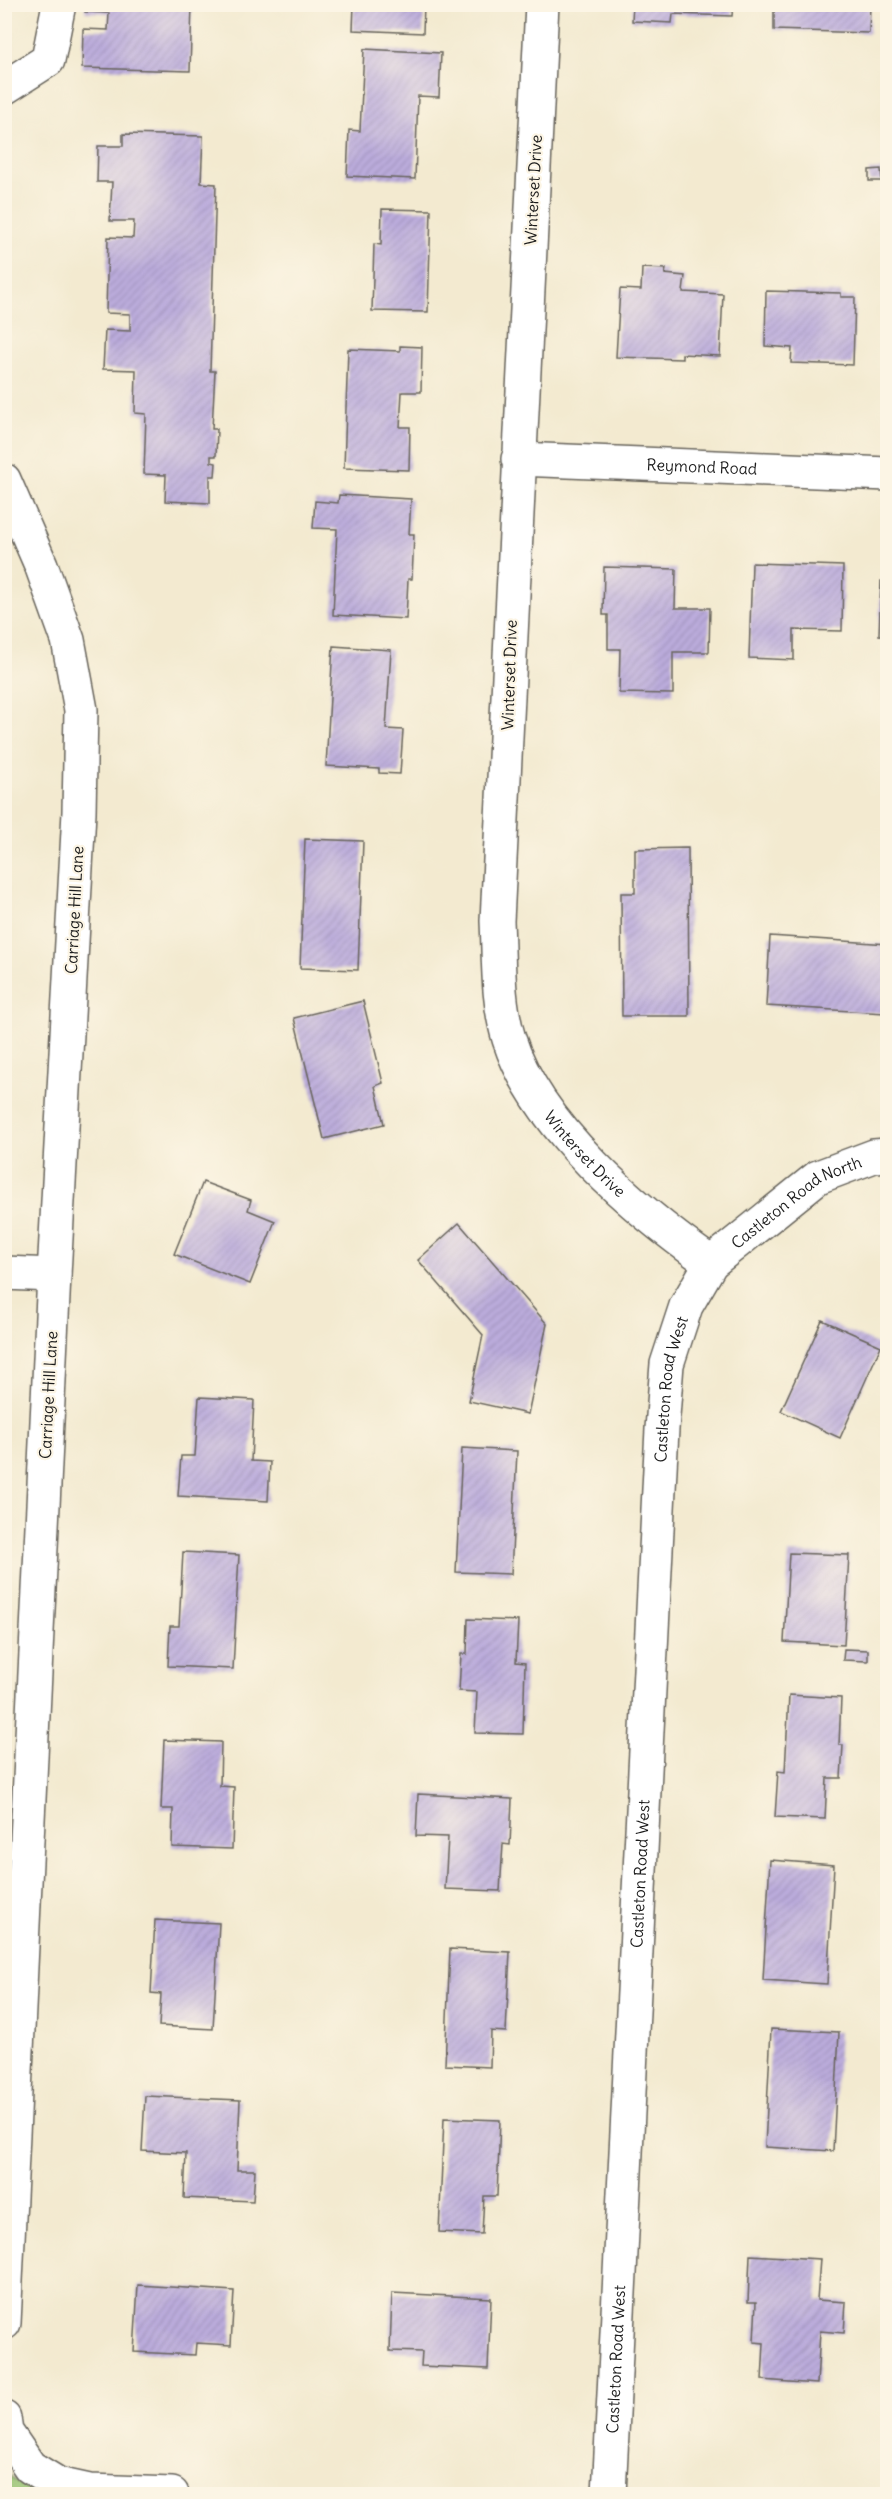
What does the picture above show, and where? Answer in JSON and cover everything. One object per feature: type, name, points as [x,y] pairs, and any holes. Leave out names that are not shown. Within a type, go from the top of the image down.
[{"type":"street","points":[[4,88],[48,60],[59,4]]},
{"type":"street","name":"Winterset Drive","points":[[542,4],[497,921],[501,998],[509,1039],[528,1084],[555,1122],[587,1158],[671,1235],[711,1263]]},
{"type":"street","name":"Reymond Road","points":[[518,459],[888,474]]},
{"type":"street","name":"Carriage Hill Lane","points":[[4,480],[41,565],[68,640],[81,710],[79,812],[10,2097],[4,2323]]},
{"type":"street","name":"Castleton Road North","points":[[711,1263],[818,1177],[874,1156],[888,1155]]},
{"type":"street","name":"Castleton Road West","points":[[609,2494],[662,1430],[668,1364],[686,1306],[711,1263]]},
{"type":"street","points":[[4,1274],[54,1275]]},
{"type":"street","points":[[4,2418],[6,2432],[19,2462],[58,2484],[90,2491],[172,2494]]},
{"type":"green space","points":[[4,2468],[12,2479],[47,2494],[5,2494]]},
{"type":"building","points":[[85,4],[192,4],[190,71],[82,68],[83,29],[108,30],[109,13],[85,12]]},
{"type":"building","points":[[354,4],[424,4],[423,33],[353,30]]},
{"type":"building","points":[[633,4],[733,4],[732,16],[673,14],[672,23],[632,21]]},
{"type":"building","points":[[774,4],[870,4],[869,33],[774,30]]},
{"type":"building","points":[[364,49],[441,53],[439,97],[418,96],[415,179],[347,176],[349,130],[360,131]]},
{"type":"building","points":[[123,134],[203,136],[201,183],[216,184],[210,371],[215,371],[212,429],[217,429],[216,456],[211,456],[211,462],[216,463],[215,476],[210,476],[210,503],[165,501],[166,475],[144,474],[146,414],[135,413],[136,370],[103,369],[105,330],[130,331],[130,314],[106,313],[108,237],[133,238],[134,221],[110,221],[112,182],[97,182],[98,146],[123,146]]},
{"type":"building","points":[[881,169],[882,181],[869,181],[869,170]]},
{"type":"building","points":[[382,209],[431,210],[428,312],[372,311],[374,244],[381,245]]},
{"type":"building","points":[[642,268],[666,269],[665,274],[685,276],[683,292],[723,294],[720,356],[682,354],[682,359],[616,357],[620,289],[641,290]]},
{"type":"building","points":[[766,291],[841,293],[841,297],[855,297],[853,365],[791,363],[792,348],[765,346]]},
{"type":"building","points":[[400,346],[422,347],[421,392],[402,392],[400,427],[410,427],[409,470],[344,468],[348,349],[400,351]]},
{"type":"building","points":[[339,495],[411,499],[409,534],[414,534],[412,579],[408,579],[406,619],[333,615],[337,529],[313,528],[315,501],[338,503]]},
{"type":"building","points":[[752,563],[843,566],[842,631],[794,630],[794,660],[749,658]]},
{"type":"building","points":[[604,567],[676,569],[675,608],[710,608],[709,652],[673,652],[673,694],[619,693],[620,649],[608,649],[608,615],[603,615]]},
{"type":"building","points":[[881,581],[888,581],[888,636],[879,635]]},
{"type":"building","points":[[333,646],[391,650],[386,729],[403,730],[400,774],[379,773],[379,769],[326,766]]},
{"type":"building","points":[[305,839],[363,841],[358,970],[300,968]]},
{"type":"building","points":[[688,848],[689,1016],[622,1016],[621,893],[635,893],[635,849]]},
{"type":"building","points":[[770,936],[888,944],[885,1013],[766,1006]]},
{"type":"building","points":[[363,1001],[383,1083],[375,1086],[384,1124],[324,1139],[294,1018]]},
{"type":"building","points":[[203,1182],[251,1200],[248,1210],[275,1221],[250,1284],[174,1254]]},
{"type":"building","points":[[459,1223],[547,1324],[528,1414],[469,1401],[483,1335],[418,1260]]},
{"type":"building","points":[[822,1320],[881,1346],[840,1438],[781,1411]]},
{"type":"building","points":[[199,1397],[254,1400],[251,1461],[270,1462],[268,1501],[178,1496],[181,1456],[195,1456]]},
{"type":"building","points":[[462,1448],[517,1451],[511,1574],[456,1572]]},
{"type":"building","points":[[183,1552],[239,1555],[233,1669],[168,1666],[170,1626],[179,1626]]},
{"type":"building","points":[[789,1553],[849,1555],[844,1645],[784,1642]]},
{"type":"building","points":[[468,1619],[518,1621],[516,1662],[525,1663],[523,1734],[475,1733],[477,1692],[459,1691],[461,1654],[467,1654]]},
{"type":"building","points":[[844,1649],[868,1650],[868,1661],[843,1660]]},
{"type":"building","points":[[789,1695],[841,1698],[839,1745],[843,1745],[841,1778],[827,1778],[825,1819],[775,1817],[778,1771],[785,1772]]},
{"type":"building","points":[[164,1740],[221,1742],[220,1786],[234,1787],[232,1849],[172,1847],[173,1809],[161,1809]]},
{"type":"building","points":[[418,1794],[512,1799],[510,1845],[503,1844],[500,1891],[445,1889],[448,1837],[416,1836]]},
{"type":"building","points":[[770,1860],[834,1865],[827,1984],[763,1980]]},
{"type":"building","points":[[155,1920],[219,1923],[213,2029],[159,2026],[161,1994],[151,1993]]},
{"type":"building","points":[[450,1949],[510,1952],[506,2032],[491,2031],[490,2067],[445,2065]]},
{"type":"building","points":[[771,2029],[839,2032],[833,2151],[765,2147]]},
{"type":"building","points":[[145,2096],[240,2100],[237,2170],[255,2170],[253,2201],[184,2198],[186,2153],[142,2151]]},
{"type":"building","points":[[444,2118],[500,2120],[497,2196],[484,2196],[482,2234],[439,2232]]},
{"type":"building","points":[[750,2255],[820,2259],[817,2300],[846,2302],[844,2333],[820,2331],[817,2384],[762,2380],[764,2343],[754,2342],[756,2302],[748,2302]]},
{"type":"building","points":[[138,2285],[234,2291],[231,2345],[196,2343],[195,2355],[134,2352]]},
{"type":"building","points":[[392,2293],[491,2298],[488,2369],[421,2366],[422,2352],[390,2351]]}]
